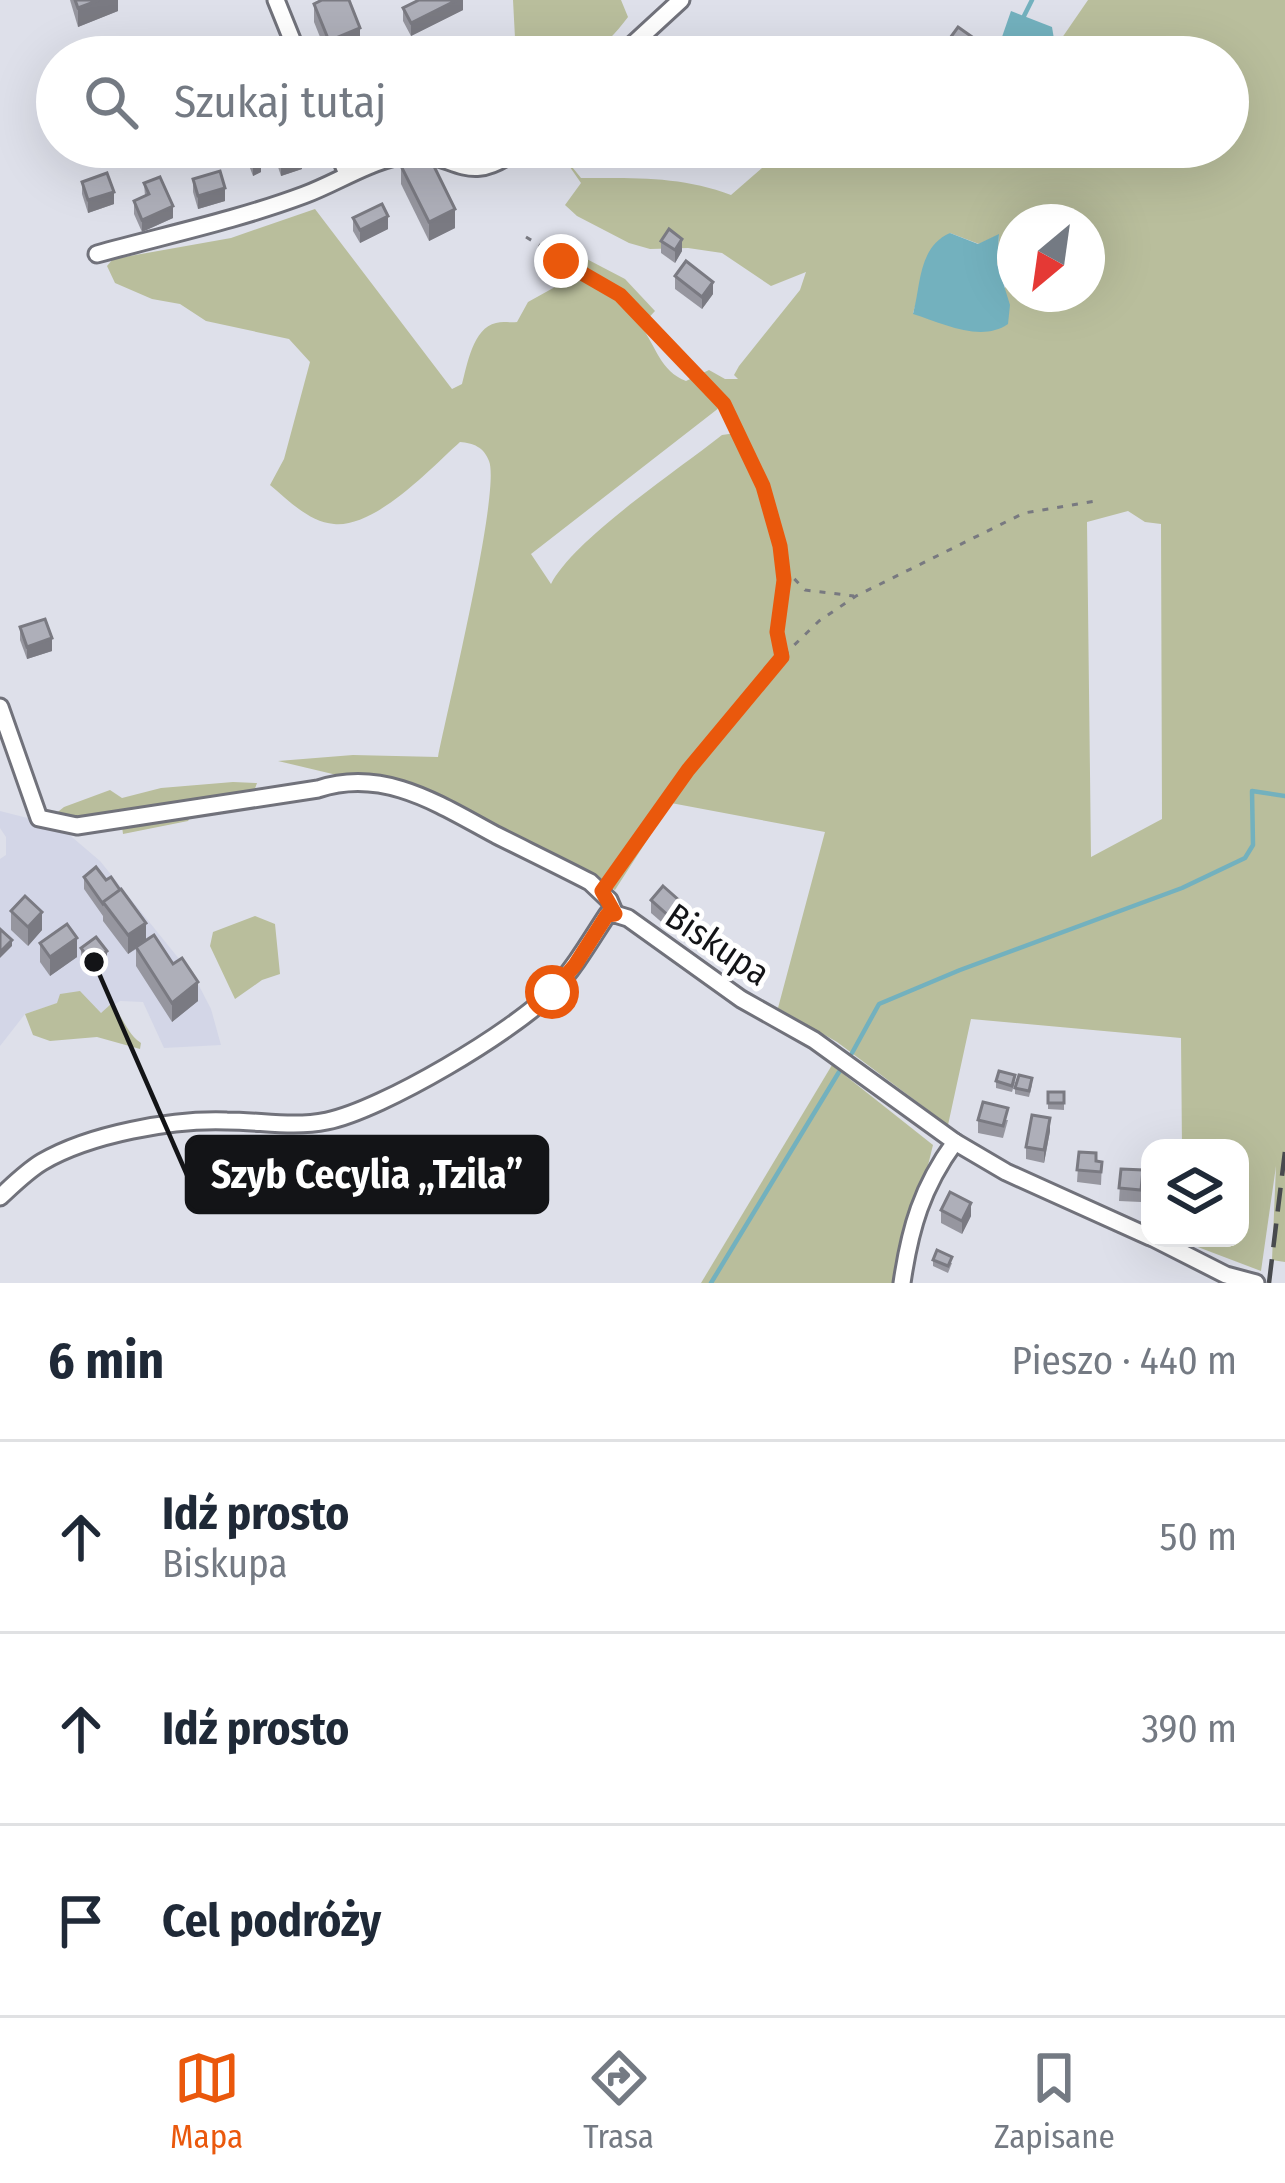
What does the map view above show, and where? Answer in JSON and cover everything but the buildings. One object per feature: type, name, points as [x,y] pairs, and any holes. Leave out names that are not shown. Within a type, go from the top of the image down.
[{"type":"street","points":[[276,0],[291,36]]},
{"type":"street","points":[[642,36],[681,0]]},
{"type":"street","points":[[345,168],[347,174]]},
{"type":"street","points":[[97,254],[307,194],[364,168]]},
{"type":"street","points":[[0,707],[39,818],[77,826],[368,781],[411,790],[602,891],[615,914]]},
{"type":"street","name":"Biskupa","points":[[0,1197],[38,1164],[76,1145],[140,1130],[223,1120],[293,1126],[361,1110],[516,1022],[552,992],[607,915],[615,914],[741,999],[814,1040],[955,1142],[1006,1172],[1141,1233]]},
{"type":"street","points":[[902,1283],[916,1208],[955,1142]]},
{"type":"street","name":"Biskupa","points":[[1171,1247],[1256,1283]]},
{"type":"path","points":[[526,237],[620,295],[724,404],[763,486],[784,568],[777,632],[782,657]]},
{"type":"path","points":[[602,891],[688,770],[782,657],[819,621],[856,596],[1024,513],[1101,500]]},
{"type":"path","points":[[784,568],[805,590],[856,596]]},
{"type":"shaded area","points":[[0,811],[59,826],[100,861],[196,980],[221,1045],[164,1048],[143,1002],[120,1001],[101,1013],[58,1003],[25,1014],[0,1046],[0,859],[6,855],[6,837],[0,828]]},
{"type":"green space","points":[[513,0],[621,0],[628,17],[612,36],[515,36]]},
{"type":"green space","points":[[1088,0],[1285,0],[1285,1262],[1272,1260],[1276,1166],[1261,1271],[1198,1247],[1249,1247],[1249,1139],[1182,1139],[1181,1038],[971,1019],[948,1125],[837,1042],[778,1008],[825,832],[671,803],[615,890],[446,801],[278,761],[353,755],[438,757],[481,556],[489,461],[478,447],[460,442],[402,494],[367,517],[334,524],[316,519],[270,485],[284,459],[310,362],[289,339],[206,321],[180,304],[152,299],[115,283],[107,266],[113,259],[231,238],[315,209],[452,389],[462,384],[482,332],[496,323],[517,322],[528,302],[564,282],[579,255],[625,279],[655,311],[641,326],[677,377],[686,381],[709,370],[725,379],[738,379],[734,375],[739,366],[800,290],[806,272],[771,286],[722,253],[650,249],[629,243],[565,205],[581,183],[571,168],[581,178],[676,181],[731,195],[762,168],[1249,168],[1249,36],[1063,36]],"holes":[[[724,404],[736,433],[722,435],[629,506],[581,547],[551,584],[531,554]],[[1128,511],[1145,522],[1161,524],[1162,819],[1091,857],[1087,522]]]},
{"type":"green space","points":[[257,783],[253,794],[188,821],[123,834],[122,826],[67,834],[54,815],[110,790],[122,798],[161,788]]},
{"type":"green space","points":[[255,916],[275,924],[280,974],[235,999],[210,946],[213,932]]},
{"type":"green space","points":[[80,991],[101,1013],[111,1004],[141,1043],[140,1049],[97,1037],[50,1041],[33,1035],[25,1014],[57,1003],[60,994]]},
{"type":"green space","points":[[832,1065],[933,1145],[899,1283],[701,1283]]},
{"type":"water","points":[[1011,11],[1052,27],[1054,36],[1002,36]]},
{"type":"water","points":[[950,233],[978,244],[997,235],[997,312],[1009,312],[1008,324],[974,332],[913,314],[926,257]]},
{"type":"waterway","points":[[1024,16],[1032,0]]},
{"type":"waterway","points":[[852,1053],[879,1004],[1182,888],[1245,858],[1253,845],[1252,791],[1285,796]]},
{"type":"waterway","points":[[711,1283],[839,1072]]},
{"type":"railway","points":[[1269,1283],[1285,1151]]},
{"type":"place","name":"Szyb Cecylia „Tzila”","points":[[94,962]]},
{"type":"route","points":[[552,992],[607,915],[615,914],[602,891],[688,770],[782,657],[777,632],[784,580],[763,486],[724,404],[620,295],[561,261]]}]
